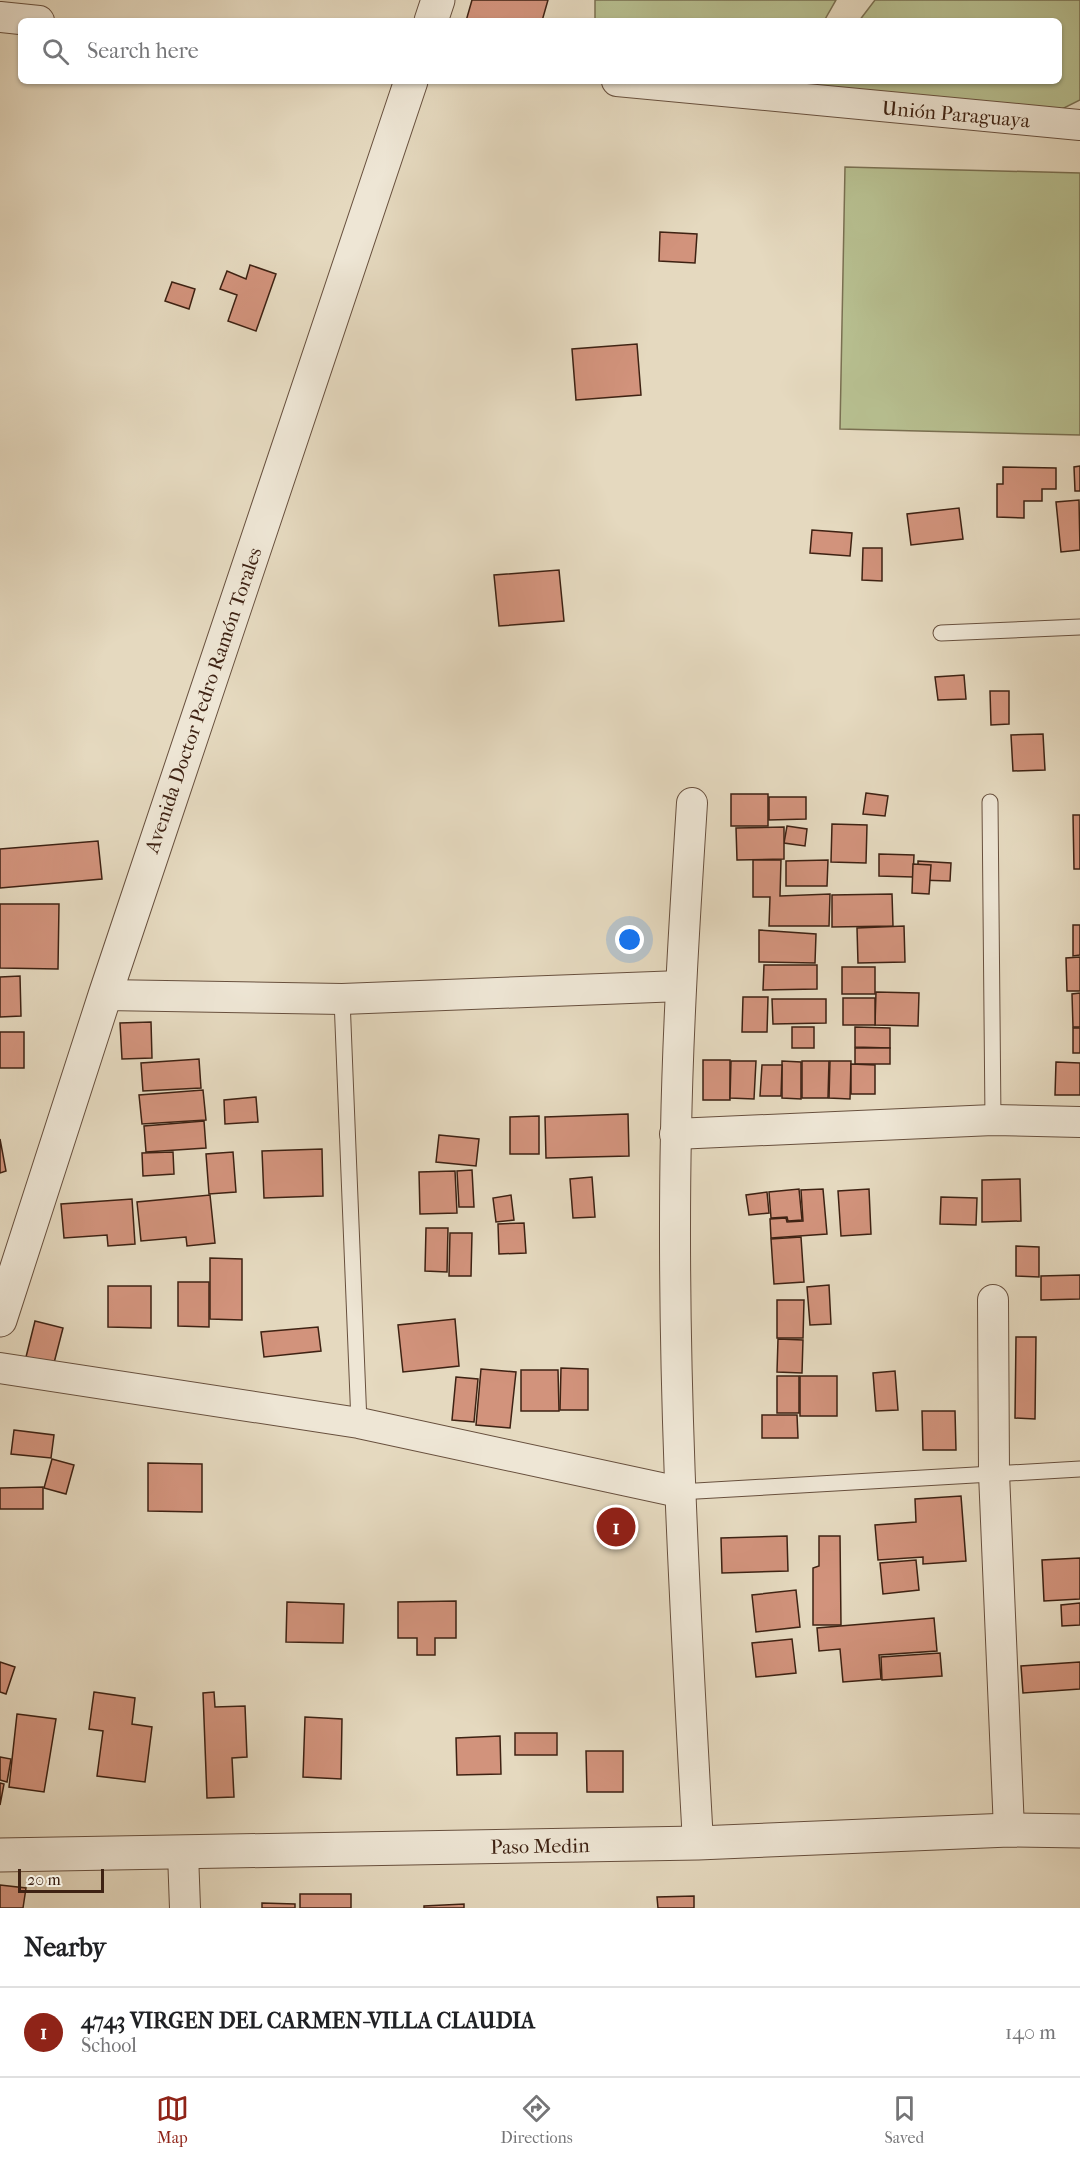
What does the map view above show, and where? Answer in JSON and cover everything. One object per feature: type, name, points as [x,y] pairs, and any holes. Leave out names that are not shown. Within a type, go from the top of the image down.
[{"type":"street","points":[[432,18],[438,0]]},
{"type":"street","points":[[0,17],[18,19]]},
{"type":"street","name":"Avenida Doctor Pedro Ramón Torales","points":[[0,1320],[105,995],[410,84]]},
{"type":"street","name":"Unión Paraguaya","points":[[649,84],[1080,125]]},
{"type":"street","points":[[692,803],[675,1134],[679,1492],[698,1843]]},
{"type":"street","points":[[105,995],[342,999],[681,986]]},
{"type":"street","points":[[675,1134],[993,1120],[1080,1122]]},
{"type":"street","points":[[993,1300],[994,1473],[1009,1830]]},
{"type":"street","points":[[0,1368],[359,1423],[679,1492]]},
{"type":"street","name":"Paso Medin","points":[[0,1855],[698,1843],[1009,1830],[1080,1831]]},
{"type":"street","points":[[183,1853],[185,1908]]},
{"type":"lane","points":[[941,633],[1080,627]]},
{"type":"lane","points":[[990,802],[993,1120]]},
{"type":"lane","points":[[342,999],[359,1423]]},
{"type":"lane","points":[[679,1492],[1080,1469]]},
{"type":"green space","points":[[595,0],[836,0],[826,18],[595,18]]},
{"type":"green space","points":[[875,0],[1080,0],[1080,100],[1036,122],[801,97],[811,84],[1062,84],[1062,18],[861,18]]},
{"type":"green space","points":[[845,167],[1080,173],[1080,435],[840,429]]},
{"type":"building","points":[[472,0],[548,0],[543,18],[467,18]]},
{"type":"building","points":[[660,232],[697,234],[695,263],[659,261]]},
{"type":"building","points":[[250,265],[276,274],[256,331],[228,321],[237,295],[220,289],[227,271],[246,279]]},
{"type":"building","points":[[172,282],[195,289],[189,309],[165,301]]},
{"type":"building","points":[[637,344],[641,395],[576,400],[572,349]]},
{"type":"building","points":[[1080,466],[1080,491],[1075,491],[1074,467]]},
{"type":"building","points":[[1003,467],[1056,468],[1056,489],[1042,489],[1042,501],[1024,501],[1024,518],[997,517],[997,484],[1003,484]]},
{"type":"building","points":[[1079,500],[1080,550],[1061,552],[1056,502]]},
{"type":"building","points":[[959,508],[963,539],[911,545],[907,514]]},
{"type":"building","points":[[812,530],[852,533],[850,556],[810,553]]},
{"type":"building","points":[[863,548],[882,548],[882,581],[862,580]]},
{"type":"building","points":[[559,570],[564,621],[499,626],[494,575]]},
{"type":"building","points":[[964,675],[966,699],[938,700],[935,677]]},
{"type":"building","points":[[990,691],[1009,691],[1009,724],[991,725]]},
{"type":"building","points":[[1043,734],[1045,770],[1013,771],[1011,735]]},
{"type":"building","points":[[866,793],[888,796],[885,816],[863,814]]},
{"type":"building","points":[[731,794],[768,794],[768,826],[731,826]]},
{"type":"building","points":[[769,797],[806,797],[806,819],[769,820]]},
{"type":"building","points":[[1073,815],[1080,815],[1080,869],[1074,869]]},
{"type":"building","points":[[832,824],[867,825],[866,863],[831,862]]},
{"type":"building","points":[[787,826],[807,829],[805,846],[784,843]]},
{"type":"building","points":[[784,827],[784,859],[737,860],[736,828]]},
{"type":"building","points":[[98,841],[102,879],[0,888],[0,849]]},
{"type":"building","points":[[879,854],[914,855],[913,877],[879,876]]},
{"type":"building","points":[[753,860],[781,860],[780,896],[830,894],[829,926],[769,926],[770,897],[753,897]]},
{"type":"building","points":[[828,860],[827,886],[786,886],[786,861]]},
{"type":"building","points":[[918,861],[951,863],[950,881],[918,880]]},
{"type":"building","points":[[913,864],[931,865],[929,894],[912,893]]},
{"type":"building","points":[[892,894],[893,926],[832,927],[832,895]]},
{"type":"building","points":[[0,904],[59,904],[58,969],[0,968]]},
{"type":"building","points":[[1073,925],[1080,925],[1080,955],[1073,956]]},
{"type":"building","points":[[904,926],[905,962],[858,963],[857,928]]},
{"type":"building","points":[[759,930],[816,934],[815,963],[759,962]]},
{"type":"building","points":[[1080,957],[1080,991],[1067,991],[1066,958]]},
{"type":"building","points":[[764,965],[817,965],[817,989],[763,990]]},
{"type":"building","points":[[842,967],[875,967],[875,994],[842,994]]},
{"type":"building","points":[[20,976],[21,1016],[0,1017],[0,977]]},
{"type":"building","points":[[876,992],[919,993],[918,1026],[875,1025]]},
{"type":"building","points":[[1080,993],[1080,1027],[1073,1027],[1072,994]]},
{"type":"building","points":[[743,997],[768,997],[767,1032],[742,1032]]},
{"type":"building","points":[[843,998],[875,998],[875,1025],[843,1025]]},
{"type":"building","points":[[772,999],[826,999],[826,1023],[773,1024]]},
{"type":"building","points":[[151,1022],[152,1058],[122,1059],[120,1023]]},
{"type":"building","points":[[792,1027],[814,1027],[814,1048],[792,1048]]},
{"type":"building","points":[[855,1027],[890,1028],[890,1048],[855,1047]]},
{"type":"building","points":[[1073,1028],[1080,1028],[1080,1053],[1073,1053]]},
{"type":"building","points":[[0,1032],[24,1032],[24,1068],[0,1068]]},
{"type":"building","points":[[855,1048],[890,1048],[890,1064],[855,1064]]},
{"type":"building","points":[[199,1059],[201,1088],[143,1091],[141,1063]]},
{"type":"building","points":[[703,1060],[730,1060],[730,1100],[703,1100]]},
{"type":"building","points":[[731,1061],[756,1061],[754,1099],[730,1098]]},
{"type":"building","points":[[782,1061],[801,1062],[801,1099],[782,1098]]},
{"type":"building","points":[[802,1061],[829,1061],[828,1098],[802,1098]]},
{"type":"building","points":[[830,1061],[851,1061],[850,1099],[829,1098]]},
{"type":"building","points":[[1056,1062],[1080,1063],[1080,1095],[1055,1095]]},
{"type":"building","points":[[851,1064],[875,1065],[875,1094],[851,1094]]},
{"type":"building","points":[[762,1065],[782,1065],[781,1096],[760,1096]]},
{"type":"building","points":[[203,1090],[206,1120],[142,1124],[139,1095]]},
{"type":"building","points":[[256,1097],[258,1122],[225,1124],[224,1100]]},
{"type":"building","points":[[628,1114],[629,1156],[546,1158],[545,1117]]},
{"type":"building","points":[[539,1116],[539,1154],[510,1154],[510,1117]]},
{"type":"building","points":[[204,1121],[206,1148],[146,1152],[144,1126]]},
{"type":"building","points":[[439,1135],[479,1139],[476,1166],[436,1162]]},
{"type":"building","points":[[0,1139],[6,1171],[0,1173]]},
{"type":"building","points":[[322,1149],[323,1196],[264,1198],[262,1151]]},
{"type":"building","points":[[173,1152],[174,1174],[143,1176],[142,1153]]},
{"type":"building","points":[[233,1152],[236,1192],[209,1194],[206,1154]]},
{"type":"building","points":[[472,1170],[474,1207],[459,1207],[457,1171]]},
{"type":"building","points":[[455,1171],[457,1213],[420,1214],[419,1172]]},
{"type":"building","points":[[592,1177],[595,1217],[573,1218],[570,1179]]},
{"type":"building","points":[[1020,1179],[1021,1221],[982,1222],[982,1180]]},
{"type":"building","points":[[799,1189],[802,1220],[788,1221],[787,1217],[771,1218],[769,1192]]},
{"type":"building","points":[[823,1189],[827,1234],[771,1238],[770,1219],[786,1218],[787,1222],[803,1221],[801,1190]]},
{"type":"building","points":[[869,1189],[871,1234],[841,1236],[838,1191]]},
{"type":"building","points":[[767,1192],[769,1213],[749,1215],[746,1195]]},
{"type":"building","points":[[210,1195],[215,1243],[187,1246],[186,1237],[141,1241],[137,1202]]},
{"type":"building","points":[[511,1195],[514,1220],[496,1222],[493,1198]]},
{"type":"building","points":[[941,1197],[977,1198],[976,1225],[940,1224]]},
{"type":"building","points":[[132,1199],[135,1244],[108,1246],[107,1235],[64,1238],[61,1204]]},
{"type":"building","points":[[524,1223],[526,1253],[499,1254],[498,1224]]},
{"type":"building","points":[[426,1228],[448,1228],[447,1272],[425,1271]]},
{"type":"building","points":[[450,1233],[472,1233],[471,1276],[449,1276]]},
{"type":"building","points":[[801,1237],[804,1282],[774,1284],[771,1239]]},
{"type":"building","points":[[1016,1246],[1039,1247],[1039,1277],[1016,1276]]},
{"type":"building","points":[[210,1258],[242,1259],[242,1320],[210,1319]]},
{"type":"building","points":[[1080,1275],[1080,1299],[1041,1300],[1041,1276]]},
{"type":"building","points":[[178,1282],[209,1282],[209,1327],[178,1326]]},
{"type":"building","points":[[829,1285],[831,1324],[810,1325],[807,1287]]},
{"type":"building","points":[[108,1286],[151,1286],[151,1328],[108,1327]]},
{"type":"building","points":[[777,1300],[804,1300],[803,1338],[777,1338]]},
{"type":"building","points":[[455,1319],[459,1366],[403,1372],[398,1325]]},
{"type":"building","points":[[35,1321],[63,1328],[54,1363],[26,1357]]},
{"type":"building","points":[[318,1327],[321,1351],[264,1357],[261,1332]]},
{"type":"building","points":[[1016,1337],[1036,1337],[1035,1419],[1015,1418]]},
{"type":"building","points":[[778,1339],[803,1340],[802,1373],[777,1372]]},
{"type":"building","points":[[561,1368],[588,1369],[588,1410],[560,1410]]},
{"type":"building","points":[[481,1369],[516,1372],[510,1428],[476,1425]]},
{"type":"building","points":[[521,1370],[558,1370],[559,1411],[521,1411]]},
{"type":"building","points":[[895,1371],[898,1410],[876,1411],[873,1373]]},
{"type":"building","points":[[777,1376],[799,1376],[799,1413],[777,1413]]},
{"type":"building","points":[[800,1376],[837,1376],[837,1416],[800,1416]]},
{"type":"building","points":[[456,1377],[478,1379],[474,1422],[452,1420]]},
{"type":"building","points":[[922,1411],[955,1411],[956,1450],[923,1450]]},
{"type":"building","points":[[762,1415],[797,1415],[798,1438],[762,1438]]},
{"type":"building","points":[[14,1430],[54,1435],[51,1458],[11,1454]]},
{"type":"building","points":[[52,1459],[74,1465],[66,1494],[44,1488]]},
{"type":"building","points":[[148,1463],[202,1464],[202,1512],[148,1511]]},
{"type":"building","points":[[43,1487],[43,1509],[0,1509],[0,1488]]},
{"type":"building","points":[[961,1496],[966,1561],[923,1564],[923,1557],[878,1560],[875,1525],[916,1522],[915,1499]]},
{"type":"building","points":[[787,1536],[788,1571],[722,1573],[721,1538]]},
{"type":"building","points":[[819,1536],[840,1536],[841,1625],[813,1625],[813,1568],[819,1566]]},
{"type":"building","points":[[1080,1558],[1080,1599],[1044,1601],[1042,1560]]},
{"type":"building","points":[[916,1560],[919,1590],[883,1594],[880,1563]]},
{"type":"building","points":[[796,1590],[800,1627],[756,1632],[752,1595]]},
{"type":"building","points":[[456,1601],[456,1638],[435,1638],[435,1655],[417,1655],[417,1638],[398,1638],[398,1602]]},
{"type":"building","points":[[287,1602],[344,1604],[343,1643],[286,1642]]},
{"type":"building","points":[[1080,1603],[1080,1625],[1062,1626],[1061,1605]]},
{"type":"building","points":[[934,1618],[937,1651],[879,1655],[881,1679],[843,1682],[840,1649],[819,1651],[817,1628]]},
{"type":"building","points":[[792,1639],[796,1673],[756,1677],[752,1643]]},
{"type":"building","points":[[940,1653],[942,1676],[882,1680],[881,1657]]},
{"type":"building","points":[[0,1662],[15,1667],[6,1694],[0,1692]]},
{"type":"building","points":[[1080,1662],[1080,1689],[1023,1693],[1021,1666]]},
{"type":"building","points":[[94,1692],[135,1698],[132,1724],[152,1727],[145,1782],[97,1776],[103,1731],[89,1729]]},
{"type":"building","points":[[214,1692],[215,1707],[245,1706],[247,1757],[232,1758],[234,1797],[207,1798],[203,1693]]},
{"type":"building","points":[[17,1714],[56,1719],[44,1792],[9,1787]]},
{"type":"building","points":[[305,1717],[342,1719],[341,1779],[303,1777]]},
{"type":"building","points":[[515,1733],[557,1733],[557,1755],[515,1755]]},
{"type":"building","points":[[500,1736],[501,1774],[457,1775],[456,1738]]},
{"type":"building","points":[[586,1751],[623,1751],[623,1792],[587,1792]]},
{"type":"building","points":[[0,1757],[11,1759],[7,1782],[0,1780]]},
{"type":"building","points":[[0,1783],[4,1784],[0,1805]]},
{"type":"building","points":[[0,1885],[26,1888],[23,1908],[0,1908]]},
{"type":"building","points":[[300,1894],[351,1894],[351,1908],[300,1908]]},
{"type":"building","points":[[694,1896],[694,1908],[658,1908],[657,1897]]},
{"type":"building","points":[[262,1903],[295,1904],[295,1908],[262,1908]]},
{"type":"building","points":[[464,1904],[464,1908],[424,1908],[424,1906]]},
{"type":"place","name":"4743 VIRGEN DEL CARMEN-VILLA CLAUDIA","points":[[616,1527]]}]
